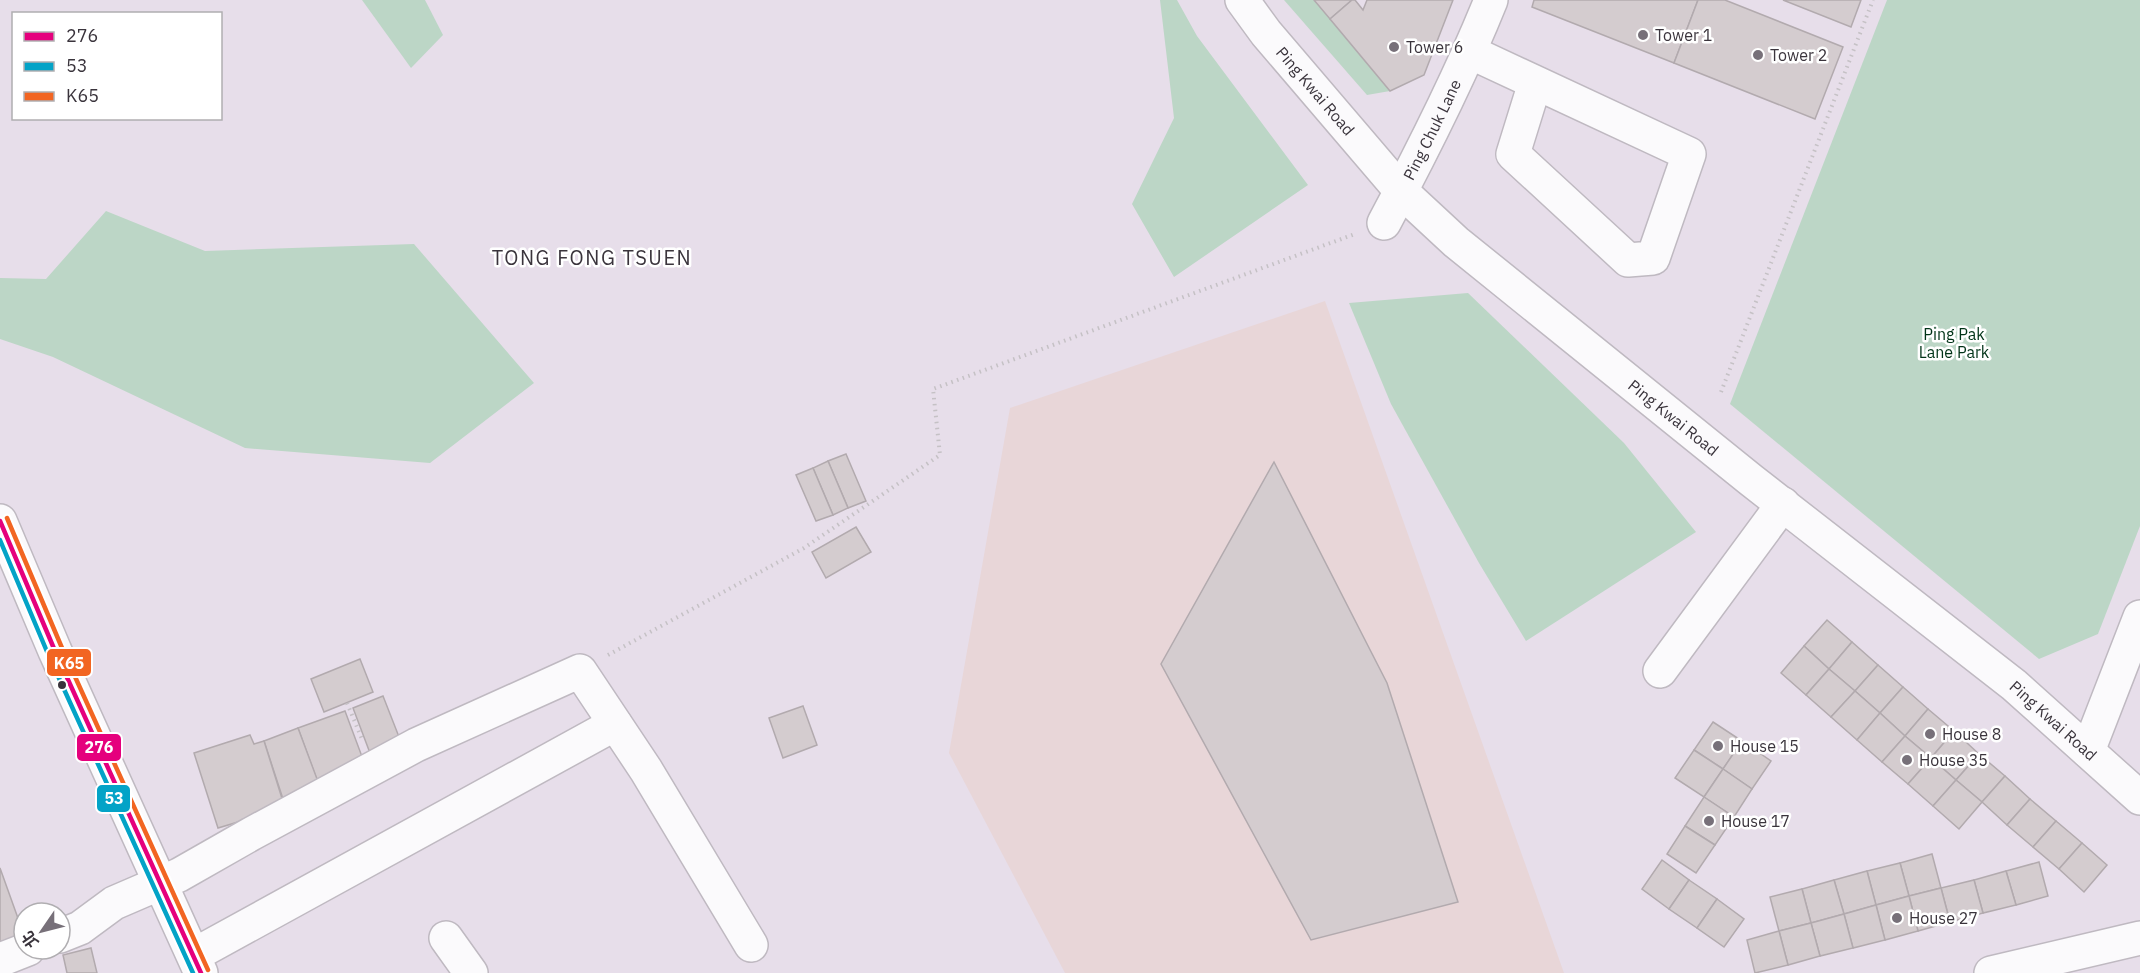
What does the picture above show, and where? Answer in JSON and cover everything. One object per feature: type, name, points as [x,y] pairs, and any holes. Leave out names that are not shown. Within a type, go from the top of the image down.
[{"type":"street","name":"Ping Kwai Road","points":[[1242,0],[1266,33],[1401,191],[1456,242],[1750,480],[2014,685],[2140,798]]},
{"type":"street","name":"Ping Chuk Lane","points":[[1384,223],[1470,52],[1491,0]]},
{"type":"street","points":[[1470,52],[1689,154],[1653,258],[1628,260],[1514,154],[1534,83]]},
{"type":"street","points":[[1660,671],[1782,504]]},
{"type":"street","points":[[0,521],[55,651],[197,964],[615,724]]},
{"type":"street","points":[[2088,751],[2140,617]]},
{"type":"street","points":[[72,931],[80,928],[114,903],[179,874],[416,745],[580,670],[646,770],[751,945]]},
{"type":"street","points":[[446,938],[471,973]]},
{"type":"street","points":[[1991,973],[2140,938]]},
{"type":"path","points":[[1721,392],[1873,0]]},
{"type":"path","points":[[580,670],[804,548],[940,455],[933,389],[1384,223]]},
{"type":"shaded area","points":[[1325,301],[1564,973],[1065,973],[949,753],[1010,408]]},
{"type":"green space","points":[[362,0],[425,0],[443,35],[411,68]]},
{"type":"green space","points":[[1160,0],[1177,0],[1197,36],[1308,185],[1174,277],[1132,204],[1174,118]]},
{"type":"green space","points":[[1284,0],[1314,0],[1390,91],[1367,95]]},
{"type":"green space","name":"Ping Pak Lane Park","points":[[1887,0],[2140,0],[2140,526],[2098,634],[2039,659],[1730,404]]},
{"type":"green space","points":[[106,211],[205,251],[414,244],[534,383],[430,463],[245,448],[53,357],[0,339],[0,278],[46,279]]},
{"type":"green space","points":[[1468,293],[1624,443],[1696,532],[1526,641],[1479,563],[1391,404],[1349,303]]},
{"type":"building","points":[[1314,0],[1352,0],[1330,19]]},
{"type":"building","name":"Tower 6","points":[[1352,0],[1355,0],[1363,10],[1367,0],[1453,0],[1424,75],[1390,91],[1330,19]]},
{"type":"building","name":"Tower 1","points":[[1534,0],[1698,0],[1674,63],[1532,7]]},
{"type":"building","name":"Tower 2","points":[[1698,0],[1725,0],[1843,47],[1815,119],[1674,63]]},
{"type":"building","points":[[1783,0],[1861,0],[1851,27]]},
{"type":"building","points":[[846,454],[866,501],[848,508],[828,461]]},
{"type":"building","points":[[828,461],[848,508],[833,515],[813,468]]},
{"type":"building","points":[[1274,462],[1387,683],[1458,902],[1311,940],[1161,664]]},
{"type":"building","points":[[813,468],[833,515],[816,521],[796,475]]},
{"type":"building","points":[[856,527],[871,552],[826,578],[812,552]]},
{"type":"building","points":[[1827,620],[1852,642],[1829,669],[1804,646]]},
{"type":"building","points":[[1852,642],[1878,665],[1855,691],[1829,669]]},
{"type":"building","points":[[1804,646],[1829,669],[1806,695],[1781,673]]},
{"type":"building","points":[[360,659],[373,692],[324,712],[311,679]]},
{"type":"building","points":[[1878,665],[1903,687],[1880,713],[1855,691]]},
{"type":"building","points":[[1829,669],[1855,691],[1831,717],[1806,695]]},
{"type":"building","points":[[1903,687],[1928,709],[1905,736],[1880,713]]},
{"type":"building","points":[[1855,691],[1880,713],[1857,740],[1831,717]]},
{"type":"building","points":[[383,696],[401,742],[370,753],[353,708]]},
{"type":"building","points":[[803,706],[817,745],[783,758],[769,718]]},
{"type":"building","name":"House 8","points":[[1928,709],[1954,731],[1931,758],[1905,736]]},
{"type":"building","points":[[345,711],[364,762],[317,780],[298,728]]},
{"type":"building","points":[[1880,713],[1905,736],[1882,762],[1857,740]]},
{"type":"building","name":"House 15","points":[[1713,722],[1742,741],[1723,769],[1694,750]]},
{"type":"building","points":[[298,728],[320,787],[283,799],[264,741]]},
{"type":"building","points":[[1954,731],[1979,754],[1956,780],[1931,758]]},
{"type":"building","points":[[250,735],[254,744],[264,741],[285,808],[218,828],[194,753]]},
{"type":"building","name":"House 35","points":[[1905,736],[1931,758],[1908,784],[1882,762]]},
{"type":"building","points":[[1742,741],[1771,761],[1752,789],[1723,769]]},
{"type":"building","points":[[1694,750],[1723,769],[1704,797],[1675,778]]},
{"type":"building","points":[[1979,754],[2005,776],[1982,802],[1956,780]]},
{"type":"building","points":[[1931,758],[1956,780],[1933,806],[1908,784]]},
{"type":"building","points":[[1723,769],[1752,789],[1734,817],[1704,797]]},
{"type":"building","points":[[2005,776],[2030,799],[2007,825],[1982,802]]},
{"type":"building","points":[[1956,780],[1982,802],[1959,829],[1933,806]]},
{"type":"building","name":"House 17","points":[[1704,797],[1734,817],[1715,845],[1685,826]]},
{"type":"building","points":[[2030,799],[2056,821],[2033,847],[2007,825]]},
{"type":"building","points":[[2056,821],[2082,843],[2059,869],[2033,847]]},
{"type":"building","points":[[1685,826],[1715,845],[1696,873],[1667,854]]},
{"type":"building","points":[[2082,843],[2107,865],[2084,892],[2059,869]]},
{"type":"building","points":[[1932,854],[1941,888],[1909,896],[1900,863]]},
{"type":"building","points":[[1662,860],[1689,880],[1669,909],[1642,889]]},
{"type":"building","points":[[2039,862],[2048,896],[2016,905],[2006,871]]},
{"type":"building","points":[[1900,863],[1909,896],[1876,905],[1867,871]]},
{"type":"building","points":[[0,868],[12,902],[12,938],[0,942]]},
{"type":"building","points":[[1867,871],[1876,905],[1844,914],[1834,880]]},
{"type":"building","points":[[2006,871],[2016,905],[1983,913],[1974,880]]},
{"type":"building","points":[[1689,880],[1717,899],[1697,928],[1669,909]]},
{"type":"building","points":[[1834,880],[1844,914],[1811,923],[1802,889]]},
{"type":"building","points":[[1974,880],[1983,913],[1950,922],[1941,888]]},
{"type":"building","points":[[1941,888],[1950,922],[1918,931],[1909,896]]},
{"type":"building","points":[[1802,889],[1811,923],[1779,931],[1770,897]]},
{"type":"building","name":"House 27","points":[[1909,896],[1918,931],[1885,940],[1876,905]]},
{"type":"building","points":[[1717,899],[1744,919],[1724,947],[1697,928]]},
{"type":"building","points":[[1876,905],[1885,940],[1853,948],[1844,914]]},
{"type":"building","points":[[1844,914],[1853,948],[1820,956],[1811,923]]},
{"type":"building","points":[[1811,923],[1820,956],[1788,965],[1779,931]]},
{"type":"building","points":[[1779,931],[1788,965],[1755,973],[1747,940]]},
{"type":"building","points":[[91,948],[97,973],[67,973],[64,961],[72,961],[72,953]]},
{"type":"transit line","name":"K65","points":[[7,518],[62,648],[208,970]]},
{"type":"transit line","name":"276","points":[[0,521],[55,651],[201,973]]},
{"type":"transit line","name":"53","points":[[0,540],[48,654],[193,973]]},
{"type":"place","name":"Tower 1","points":[[1643,35]]},
{"type":"place","name":"Tower 6","points":[[1394,47]]},
{"type":"place","name":"Tower 2","points":[[1758,55]]},
{"type":"place","name":"House 8","points":[[1930,734]]},
{"type":"place","name":"House 15","points":[[1718,746]]},
{"type":"place","name":"House 35","points":[[1907,760]]},
{"type":"place","name":"House 17","points":[[1709,821]]},
{"type":"place","name":"House 27","points":[[1897,918]]},
{"type":"district","name":"TONG FONG TSUEN","points":[[592,257]]}]
